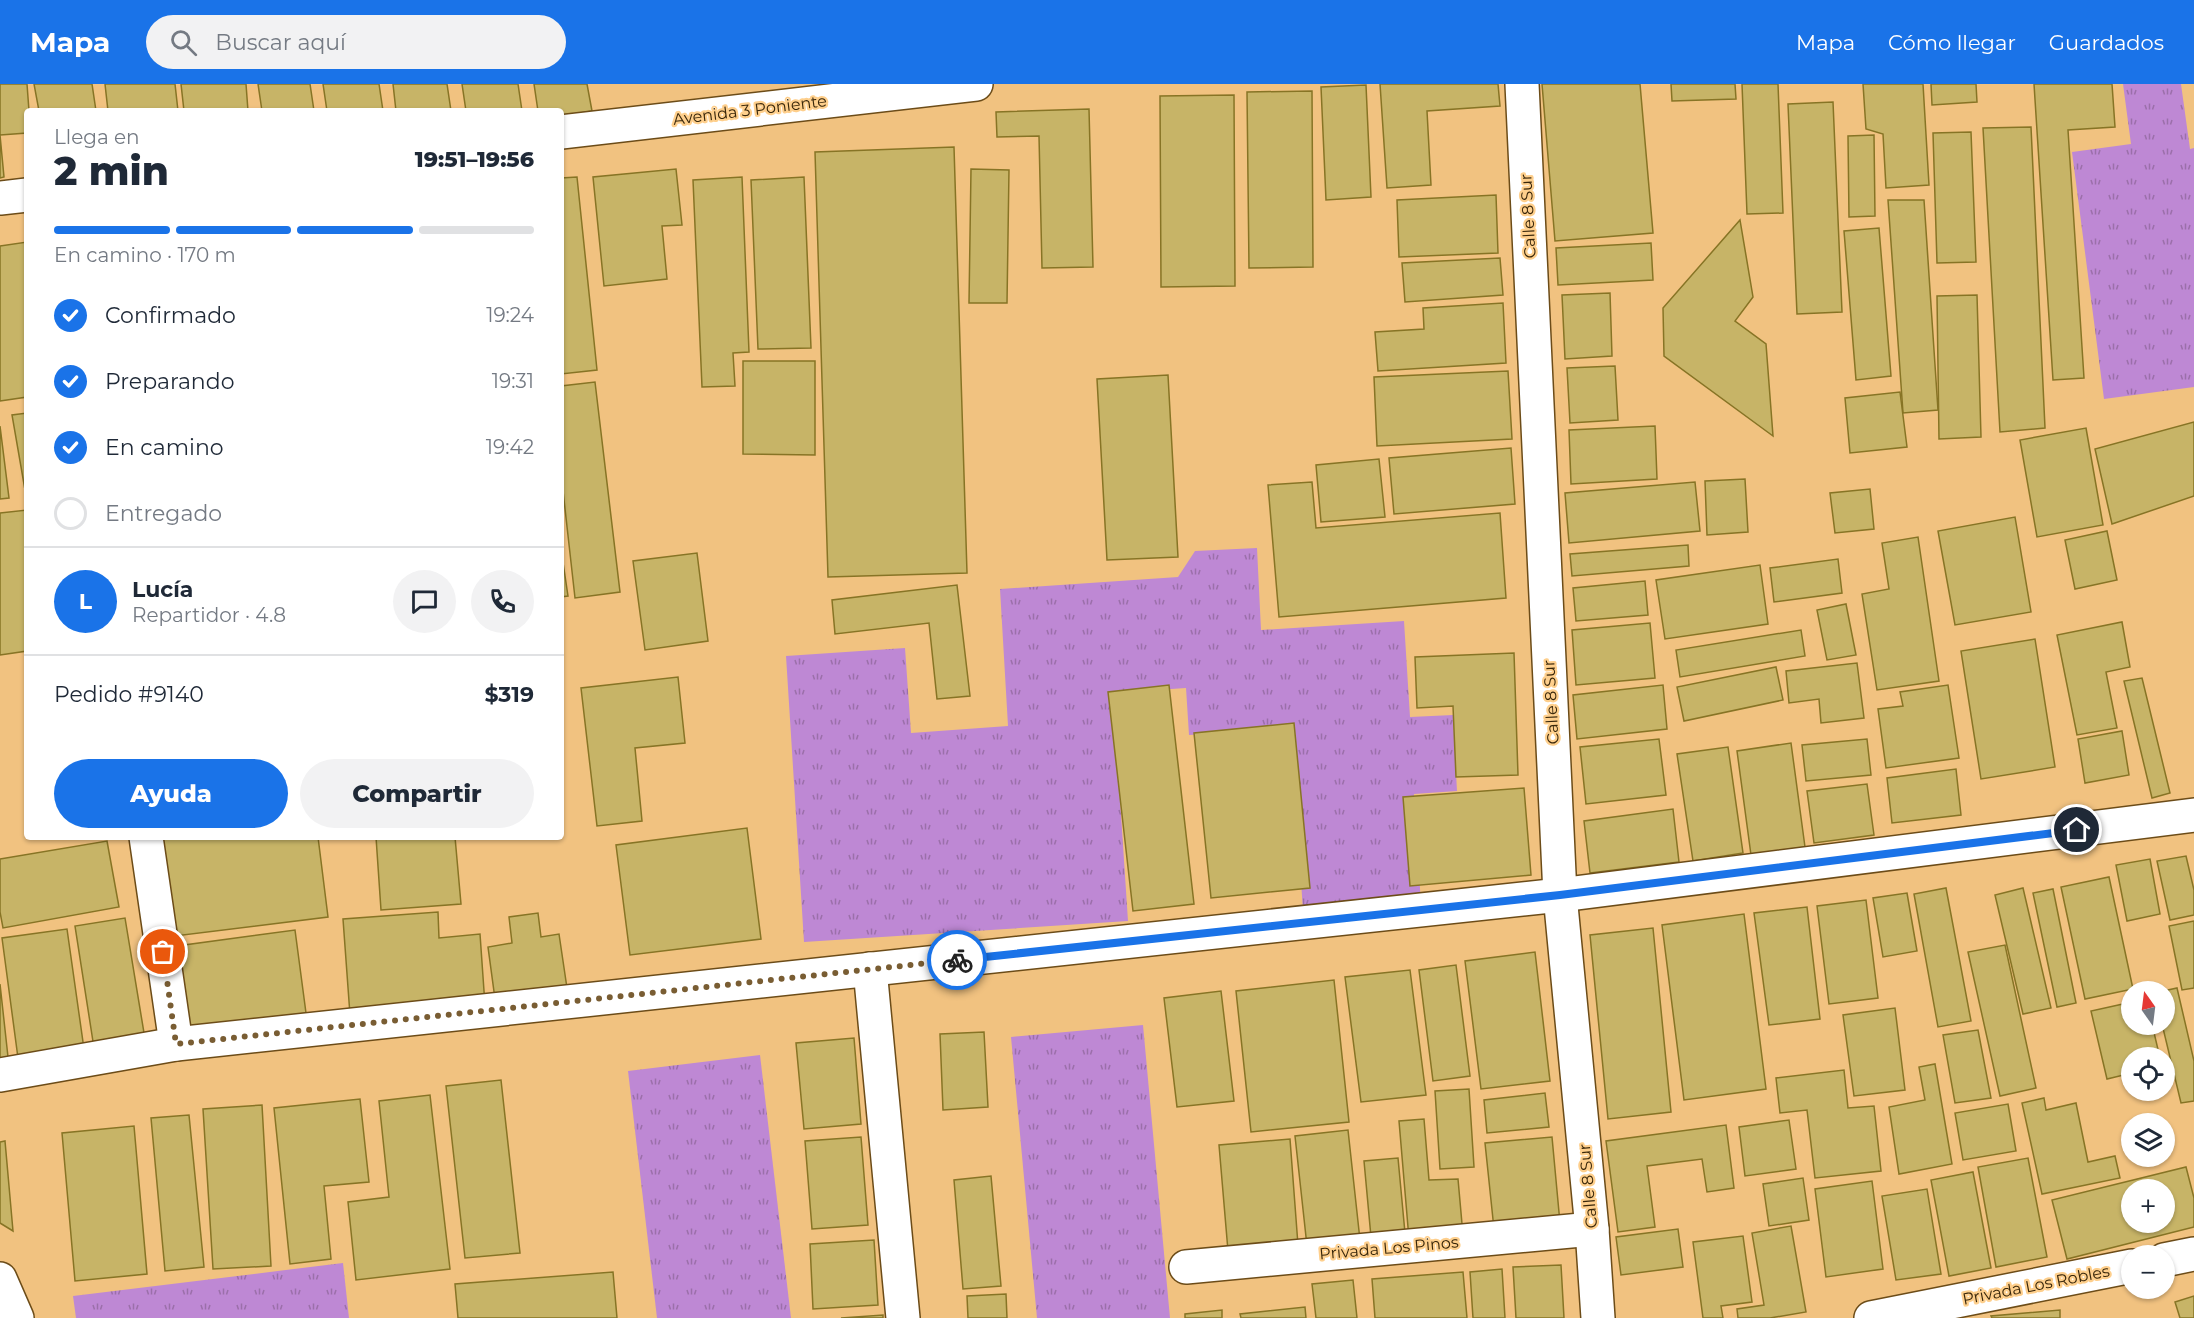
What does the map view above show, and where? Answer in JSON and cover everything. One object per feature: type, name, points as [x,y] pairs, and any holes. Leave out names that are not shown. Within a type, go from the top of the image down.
[{"type":"street","name":"Avenida 3 Poniente","points":[[564,132],[975,84]]},
{"type":"street","name":"Calle 8 Sur","points":[[1522,84],[1560,895],[1592,1229],[1598,1318]]},
{"type":"street","points":[[0,198],[24,195]]},
{"type":"street","points":[[0,1075],[176,1044],[1560,895],[2194,815]]},
{"type":"street","points":[[146,840],[176,1044]]},
{"type":"street","points":[[870,969],[903,1318]]},
{"type":"street","name":"Privada Los Pinos","points":[[1186,1267],[1592,1229]]},
{"type":"street","points":[[2175,1258],[2194,1254]]},
{"type":"street","name":"Privada Los Robles","points":[[1870,1318],[2121,1268]]},
{"type":"street","points":[[0,1279],[17,1318]]},
{"type":"green space","points":[[2123,84],[2181,84],[2190,149],[2194,148],[2194,387],[2104,399],[2072,152],[2131,144]]},
{"type":"green space","points":[[1257,548],[1261,630],[1404,621],[1410,717],[1453,715],[1457,791],[1414,794],[1421,904],[1303,911],[1291,729],[1189,735],[1186,688],[1113,693],[1128,921],[804,942],[786,656],[905,648],[911,733],[1008,726],[1000,589],[1178,577],[1195,551]]},
{"type":"green space","points":[[1143,1025],[1170,1318],[1037,1318],[1011,1037]]},
{"type":"green space","points":[[760,1055],[791,1318],[657,1318],[628,1071]]},
{"type":"green space","points":[[343,1263],[349,1318],[76,1318],[73,1296]]},
{"type":"building","points":[[0,84],[27,84],[29,108],[24,108],[24,133],[0,135]]},
{"type":"building","points":[[34,84],[92,84],[96,108],[38,108]]},
{"type":"building","points":[[105,84],[175,84],[178,108],[108,108]]},
{"type":"building","points":[[181,84],[246,84],[248,108],[184,108]]},
{"type":"building","points":[[258,84],[310,84],[314,108],[262,108]]},
{"type":"building","points":[[323,84],[379,84],[383,108],[327,108]]},
{"type":"building","points":[[393,84],[447,84],[451,108],[396,108]]},
{"type":"building","points":[[462,84],[518,84],[522,108],[466,108]]},
{"type":"building","points":[[534,84],[587,84],[592,111],[564,116],[564,108],[538,108]]},
{"type":"building","points":[[1380,84],[1498,84],[1500,106],[1427,111],[1431,185],[1387,188]]},
{"type":"building","points":[[1542,84],[1640,84],[1653,233],[1555,241]]},
{"type":"building","points":[[1671,84],[1735,84],[1736,99],[1672,101]]},
{"type":"building","points":[[1742,84],[1778,84],[1783,213],[1747,214]]},
{"type":"building","points":[[1863,84],[1923,84],[1929,185],[1886,188],[1883,134],[1866,129]]},
{"type":"building","points":[[1931,84],[1976,84],[1977,102],[1932,105]]},
{"type":"building","points":[[2034,84],[2112,84],[2115,127],[2068,130],[2084,378],[2053,380]]},
{"type":"building","points":[[1366,85],[1371,197],[1326,200],[1321,87]]},
{"type":"building","points":[[1312,91],[1313,267],[1249,268],[1247,92]]},
{"type":"building","points":[[1234,95],[1235,286],[1161,287],[1160,96]]},
{"type":"building","points":[[1833,102],[1842,312],[1797,314],[1788,104]]},
{"type":"building","points":[[1089,109],[1093,267],[1042,268],[1039,136],[997,137],[996,112]]},
{"type":"building","points":[[2031,127],[2045,428],[2000,432],[1983,128]]},
{"type":"building","points":[[1971,132],[1976,262],[1937,263],[1933,133]]},
{"type":"building","points":[[0,135],[4,177],[0,178]]},
{"type":"building","points":[[1874,135],[1875,216],[1849,217],[1848,136]]},
{"type":"building","points":[[954,147],[967,573],[828,577],[815,152]]},
{"type":"building","points":[[676,169],[682,225],[662,226],[667,279],[604,286],[593,177]]},
{"type":"building","points":[[971,169],[1009,170],[1007,303],[969,303]]},
{"type":"building","points":[[577,177],[597,370],[564,374],[564,178]]},
{"type":"building","points":[[742,177],[749,352],[733,353],[735,386],[702,387],[693,180]]},
{"type":"building","points":[[804,177],[811,348],[758,349],[751,180]]},
{"type":"building","points":[[1496,195],[1498,253],[1399,257],[1397,200]]},
{"type":"building","points":[[1888,200],[1924,200],[1938,410],[1903,413]]},
{"type":"building","points":[[1740,220],[1753,297],[1735,321],[1766,344],[1773,436],[1664,356],[1663,308]]},
{"type":"building","points":[[1879,228],[1891,376],[1856,380],[1844,231]]},
{"type":"building","points":[[24,242],[24,397],[0,401],[0,246]]},
{"type":"building","points":[[1651,243],[1653,280],[1558,285],[1556,248]]},
{"type":"building","points":[[1500,258],[1503,295],[1405,302],[1402,263]]},
{"type":"building","points":[[1610,293],[1612,356],[1565,359],[1562,295]]},
{"type":"building","points":[[1977,295],[1981,437],[1939,439],[1937,296]]},
{"type":"building","points":[[1503,303],[1506,363],[1378,371],[1375,332],[1424,329],[1423,308]]},
{"type":"building","points":[[743,361],[815,361],[815,455],[743,454]]},
{"type":"building","points":[[1615,366],[1618,420],[1570,423],[1567,368]]},
{"type":"building","points":[[1508,371],[1512,439],[1377,446],[1374,377]]},
{"type":"building","points":[[1168,375],[1178,557],[1107,560],[1097,379]]},
{"type":"building","points":[[595,382],[620,592],[575,598],[564,500],[564,386]]},
{"type":"building","points":[[1900,392],[1907,447],[1850,453],[1845,398]]},
{"type":"building","points":[[24,413],[24,484],[12,415]]},
{"type":"building","points":[[2194,422],[2194,496],[2112,524],[2095,449]]},
{"type":"building","points":[[0,426],[9,498],[0,499]]},
{"type":"building","points":[[1655,426],[1657,479],[1571,484],[1569,430]]},
{"type":"building","points":[[2086,428],[2103,525],[2037,537],[2020,440]]},
{"type":"building","points":[[1511,448],[1515,504],[1394,514],[1389,458]]},
{"type":"building","points":[[1379,459],[1385,517],[1321,522],[1316,465]]},
{"type":"building","points":[[1745,479],[1748,532],[1707,535],[1705,481]]},
{"type":"building","points":[[1312,482],[1316,528],[1500,513],[1506,598],[1279,617],[1268,485]]},
{"type":"building","points":[[1695,482],[1700,531],[1569,543],[1565,493]]},
{"type":"building","points":[[1870,489],[1874,529],[1835,533],[1830,493]]},
{"type":"building","points":[[24,510],[24,651],[0,655],[0,513]]},
{"type":"building","points":[[2015,517],[2031,612],[1955,625],[1938,531]]},
{"type":"building","points":[[2107,531],[2117,580],[2075,589],[2065,540]]},
{"type":"building","points":[[1918,537],[1939,681],[1877,690],[1862,594],[1889,589],[1882,543]]},
{"type":"building","points":[[1688,545],[1689,566],[1572,576],[1570,554]]},
{"type":"building","points":[[697,553],[708,641],[645,650],[633,561]]},
{"type":"building","points":[[1838,559],[1842,593],[1774,602],[1770,568]]},
{"type":"building","points":[[1760,565],[1768,624],[1665,639],[1656,580]]},
{"type":"building","points":[[564,569],[568,596],[564,597]]},
{"type":"building","points":[[1645,581],[1648,615],[1576,621],[1573,588]]},
{"type":"building","points":[[957,585],[970,696],[937,699],[929,623],[835,634],[832,600]]},
{"type":"building","points":[[1846,604],[1856,655],[1827,660],[1817,610]]},
{"type":"building","points":[[2122,622],[2130,667],[2106,672],[2117,728],[2077,735],[2057,635]]},
{"type":"building","points":[[1650,623],[1655,678],[1576,685],[1572,630]]},
{"type":"building","points":[[1801,630],[1805,656],[1680,677],[1676,650]]},
{"type":"building","points":[[2035,639],[2055,767],[1981,779],[1961,651]]},
{"type":"building","points":[[1514,653],[1518,775],[1456,777],[1453,706],[1417,708],[1415,657]]},
{"type":"building","points":[[1857,663],[1864,718],[1821,723],[1819,699],[1789,703],[1786,671]]},
{"type":"building","points":[[1776,667],[1783,700],[1684,721],[1677,687]]},
{"type":"building","points":[[678,677],[685,743],[635,748],[642,821],[597,826],[581,688]]},
{"type":"building","points":[[2142,678],[2170,793],[2152,798],[2124,681]]},
{"type":"building","points":[[1169,685],[1194,904],[1133,911],[1108,692]]},
{"type":"building","points":[[1663,685],[1667,729],[1577,739],[1573,695]]},
{"type":"building","points":[[1948,685],[1959,758],[1886,768],[1878,709],[1903,706],[1900,692]]},
{"type":"building","points":[[1294,723],[1310,888],[1211,898],[1194,733]]},
{"type":"building","points":[[2122,731],[2129,775],[2085,783],[2078,739]]},
{"type":"building","points":[[1659,739],[1666,795],[1586,804],[1580,747]]},
{"type":"building","points":[[1867,739],[1871,775],[1806,781],[1802,745]]},
{"type":"building","points":[[1791,743],[1805,847],[1751,855],[1737,751]]},
{"type":"building","points":[[1728,747],[1743,853],[1693,861],[1677,754]]},
{"type":"building","points":[[1956,769],[1961,815],[1892,823],[1887,778]]},
{"type":"building","points":[[1867,784],[1874,835],[1814,843],[1807,791]]},
{"type":"building","points":[[1524,788],[1531,875],[1410,886],[1403,797]]},
{"type":"building","points":[[1673,809],[1679,862],[1590,873],[1584,821]]},
{"type":"building","points":[[747,828],[761,939],[630,955],[616,845]]},
{"type":"building","points":[[162,840],[318,840],[328,917],[175,936]]},
{"type":"building","points":[[376,840],[455,840],[461,904],[381,910]]},
{"type":"building","points":[[107,841],[119,907],[3,928],[0,912],[0,859]]},
{"type":"building","points":[[2186,856],[2194,890],[2194,915],[2170,920],[2157,861]]},
{"type":"building","points":[[2150,859],[2160,914],[2127,921],[2116,865]]},
{"type":"building","points":[[2109,877],[2131,981],[2121,981],[2121,992],[2085,999],[2061,887]]},
{"type":"building","points":[[1946,888],[1971,1021],[1938,1027],[1914,894]]},
{"type":"building","points":[[2023,888],[2051,1008],[2023,1014],[1995,895]]},
{"type":"building","points":[[2053,889],[2076,1003],[2057,1007],[2033,893]]},
{"type":"building","points":[[1907,893],[1917,951],[1883,957],[1873,898]]},
{"type":"building","points":[[1866,900],[1878,998],[1829,1004],[1817,906]]},
{"type":"building","points":[[1807,907],[1820,1019],[1769,1025],[1754,913]]},
{"type":"building","points":[[438,912],[439,938],[480,934],[485,1005],[350,1015],[343,919]]},
{"type":"building","points":[[538,913],[541,937],[559,934],[567,988],[495,999],[488,947],[512,943],[509,917]]},
{"type":"building","points":[[1744,914],[1766,1089],[1684,1100],[1662,925]]},
{"type":"building","points":[[125,918],[145,1039],[94,1048],[75,926]]},
{"type":"building","points":[[2194,921],[2194,988],[2182,990],[2169,926]]},
{"type":"building","points":[[1653,928],[1671,1112],[1608,1119],[1590,935]]},
{"type":"building","points":[[67,929],[84,1049],[18,1058],[2,938]]},
{"type":"building","points":[[295,930],[306,1013],[187,1029],[177,946]]},
{"type":"building","points":[[2005,945],[2036,1088],[2000,1096],[1968,952]]},
{"type":"building","points":[[1535,952],[1550,1081],[1481,1089],[1465,961]]},
{"type":"building","points":[[1456,965],[1470,1076],[1433,1081],[1419,970]]},
{"type":"building","points":[[1410,970],[1426,1095],[1361,1102],[1345,977]]},
{"type":"building","points":[[1334,980],[1349,1122],[1251,1132],[1236,991]]},
{"type":"building","points":[[0,984],[9,1066],[0,1067]]},
{"type":"building","points":[[2175,988],[2177,988],[2194,1061],[2194,1101],[2181,1103],[2175,1078],[2175,1047],[2168,1047],[2165,1035],[2175,1035]]},
{"type":"building","points":[[1221,991],[1234,1101],[1177,1107],[1164,998]]},
{"type":"building","points":[[2121,1004],[2121,1035],[2155,1035],[2157,1047],[2121,1047],[2121,1076],[2107,1079],[2091,1011]]},
{"type":"building","points":[[1895,1008],[1905,1090],[1854,1096],[1843,1015]]},
{"type":"building","points":[[1978,1030],[1991,1098],[1955,1103],[1943,1035]]},
{"type":"building","points":[[984,1032],[988,1107],[943,1110],[940,1034]]},
{"type":"building","points":[[854,1038],[861,1124],[804,1129],[796,1043]]},
{"type":"building","points":[[1935,1064],[1952,1164],[1899,1174],[1889,1107],[1925,1100],[1919,1067]]},
{"type":"building","points":[[1844,1070],[1848,1108],[1874,1106],[1881,1171],[1815,1178],[1807,1110],[1780,1113],[1776,1078]]},
{"type":"building","points":[[501,1080],[520,1253],[465,1258],[446,1086]]},
{"type":"building","points":[[1469,1089],[1474,1167],[1440,1169],[1435,1091]]},
{"type":"building","points":[[1545,1093],[1549,1127],[1487,1133],[1484,1100]]},
{"type":"building","points":[[430,1095],[450,1269],[356,1280],[348,1202],[389,1197],[379,1101]]},
{"type":"building","points":[[2044,1098],[2046,1110],[2076,1103],[2088,1162],[2115,1156],[2120,1178],[2042,1194],[2022,1103]]},
{"type":"building","points":[[360,1099],[369,1182],[324,1186],[331,1259],[290,1264],[274,1108]]},
{"type":"building","points":[[2008,1104],[2016,1151],[1963,1160],[1955,1113]]},
{"type":"building","points":[[262,1105],[271,1266],[213,1269],[203,1109]]},
{"type":"building","points":[[189,1115],[204,1267],[165,1271],[151,1118]]},
{"type":"building","points":[[1424,1119],[1429,1180],[1458,1179],[1463,1235],[1409,1239],[1399,1121]]},
{"type":"building","points":[[1789,1120],[1796,1169],[1745,1176],[1739,1127]]},
{"type":"building","points":[[1726,1125],[1734,1188],[1707,1192],[1702,1159],[1647,1166],[1655,1227],[1618,1232],[1606,1141]]},
{"type":"building","points":[[134,1126],[147,1274],[75,1281],[62,1133]]},
{"type":"building","points":[[1348,1130],[1360,1240],[1307,1246],[1295,1136]]},
{"type":"building","points":[[861,1137],[868,1225],[812,1229],[805,1141]]},
{"type":"building","points":[[1552,1137],[1560,1223],[1494,1229],[1485,1143]]},
{"type":"building","points":[[1290,1139],[1298,1245],[1228,1251],[1219,1145]]},
{"type":"building","points":[[5,1141],[13,1231],[0,1223],[0,1142]]},
{"type":"building","points":[[1398,1158],[1405,1233],[1371,1237],[1364,1161]]},
{"type":"building","points":[[2028,1158],[2047,1257],[1996,1267],[1978,1167]]},
{"type":"building","points":[[2186,1167],[2194,1198],[2194,1227],[2175,1232],[2175,1179],[2137,1179]]},
{"type":"building","points":[[1973,1172],[1991,1268],[1949,1276],[1931,1180]]},
{"type":"building","points":[[991,1176],[1001,1286],[963,1289],[954,1180]]},
{"type":"building","points":[[1803,1178],[1809,1220],[1769,1226],[1763,1184]]},
{"type":"building","points":[[1872,1181],[1883,1269],[1826,1277],[1815,1189]]},
{"type":"building","points":[[2121,1183],[2121,1233],[2170,1233],[2121,1245],[2067,1259],[2052,1200]]},
{"type":"building","points":[[1927,1189],[1941,1274],[1896,1280],[1882,1196]]},
{"type":"building","points":[[1791,1226],[1806,1312],[1770,1318],[1738,1318],[1737,1309],[1764,1305],[1752,1233]]},
{"type":"building","points":[[1678,1229],[1683,1267],[1621,1275],[1616,1237]]},
{"type":"building","points":[[1743,1236],[1752,1302],[1721,1306],[1723,1318],[1703,1318],[1693,1242]]},
{"type":"building","points":[[874,1240],[878,1305],[813,1309],[810,1244]]},
{"type":"building","points":[[1561,1265],[1564,1318],[1516,1318],[1513,1267]]},
{"type":"building","points":[[1502,1269],[1505,1318],[1473,1318],[1470,1272]]},
{"type":"building","points":[[613,1272],[617,1318],[458,1318],[455,1284]]},
{"type":"building","points":[[1463,1272],[1467,1318],[1375,1318],[1372,1279]]},
{"type":"building","points":[[1353,1280],[1357,1318],[1316,1318],[1312,1284]]},
{"type":"building","points":[[1006,1294],[1007,1318],[968,1318],[967,1296]]},
{"type":"building","points":[[2194,1296],[2194,1318],[2180,1318],[2175,1302]]},
{"type":"building","points":[[1305,1307],[1306,1318],[1241,1318],[1240,1314]]},
{"type":"building","points":[[1222,1310],[1222,1318],[1185,1318],[1185,1314]]},
{"type":"building","points":[[2060,1310],[2060,1318],[1992,1318],[1991,1316]]},
{"type":"building","points":[[883,1315],[883,1318],[841,1318]]},
{"type":"way so far","points":[[163,952],[176,1044],[957,960]]},
{"type":"route","points":[[957,960],[1560,895],[2077,830]]}]
